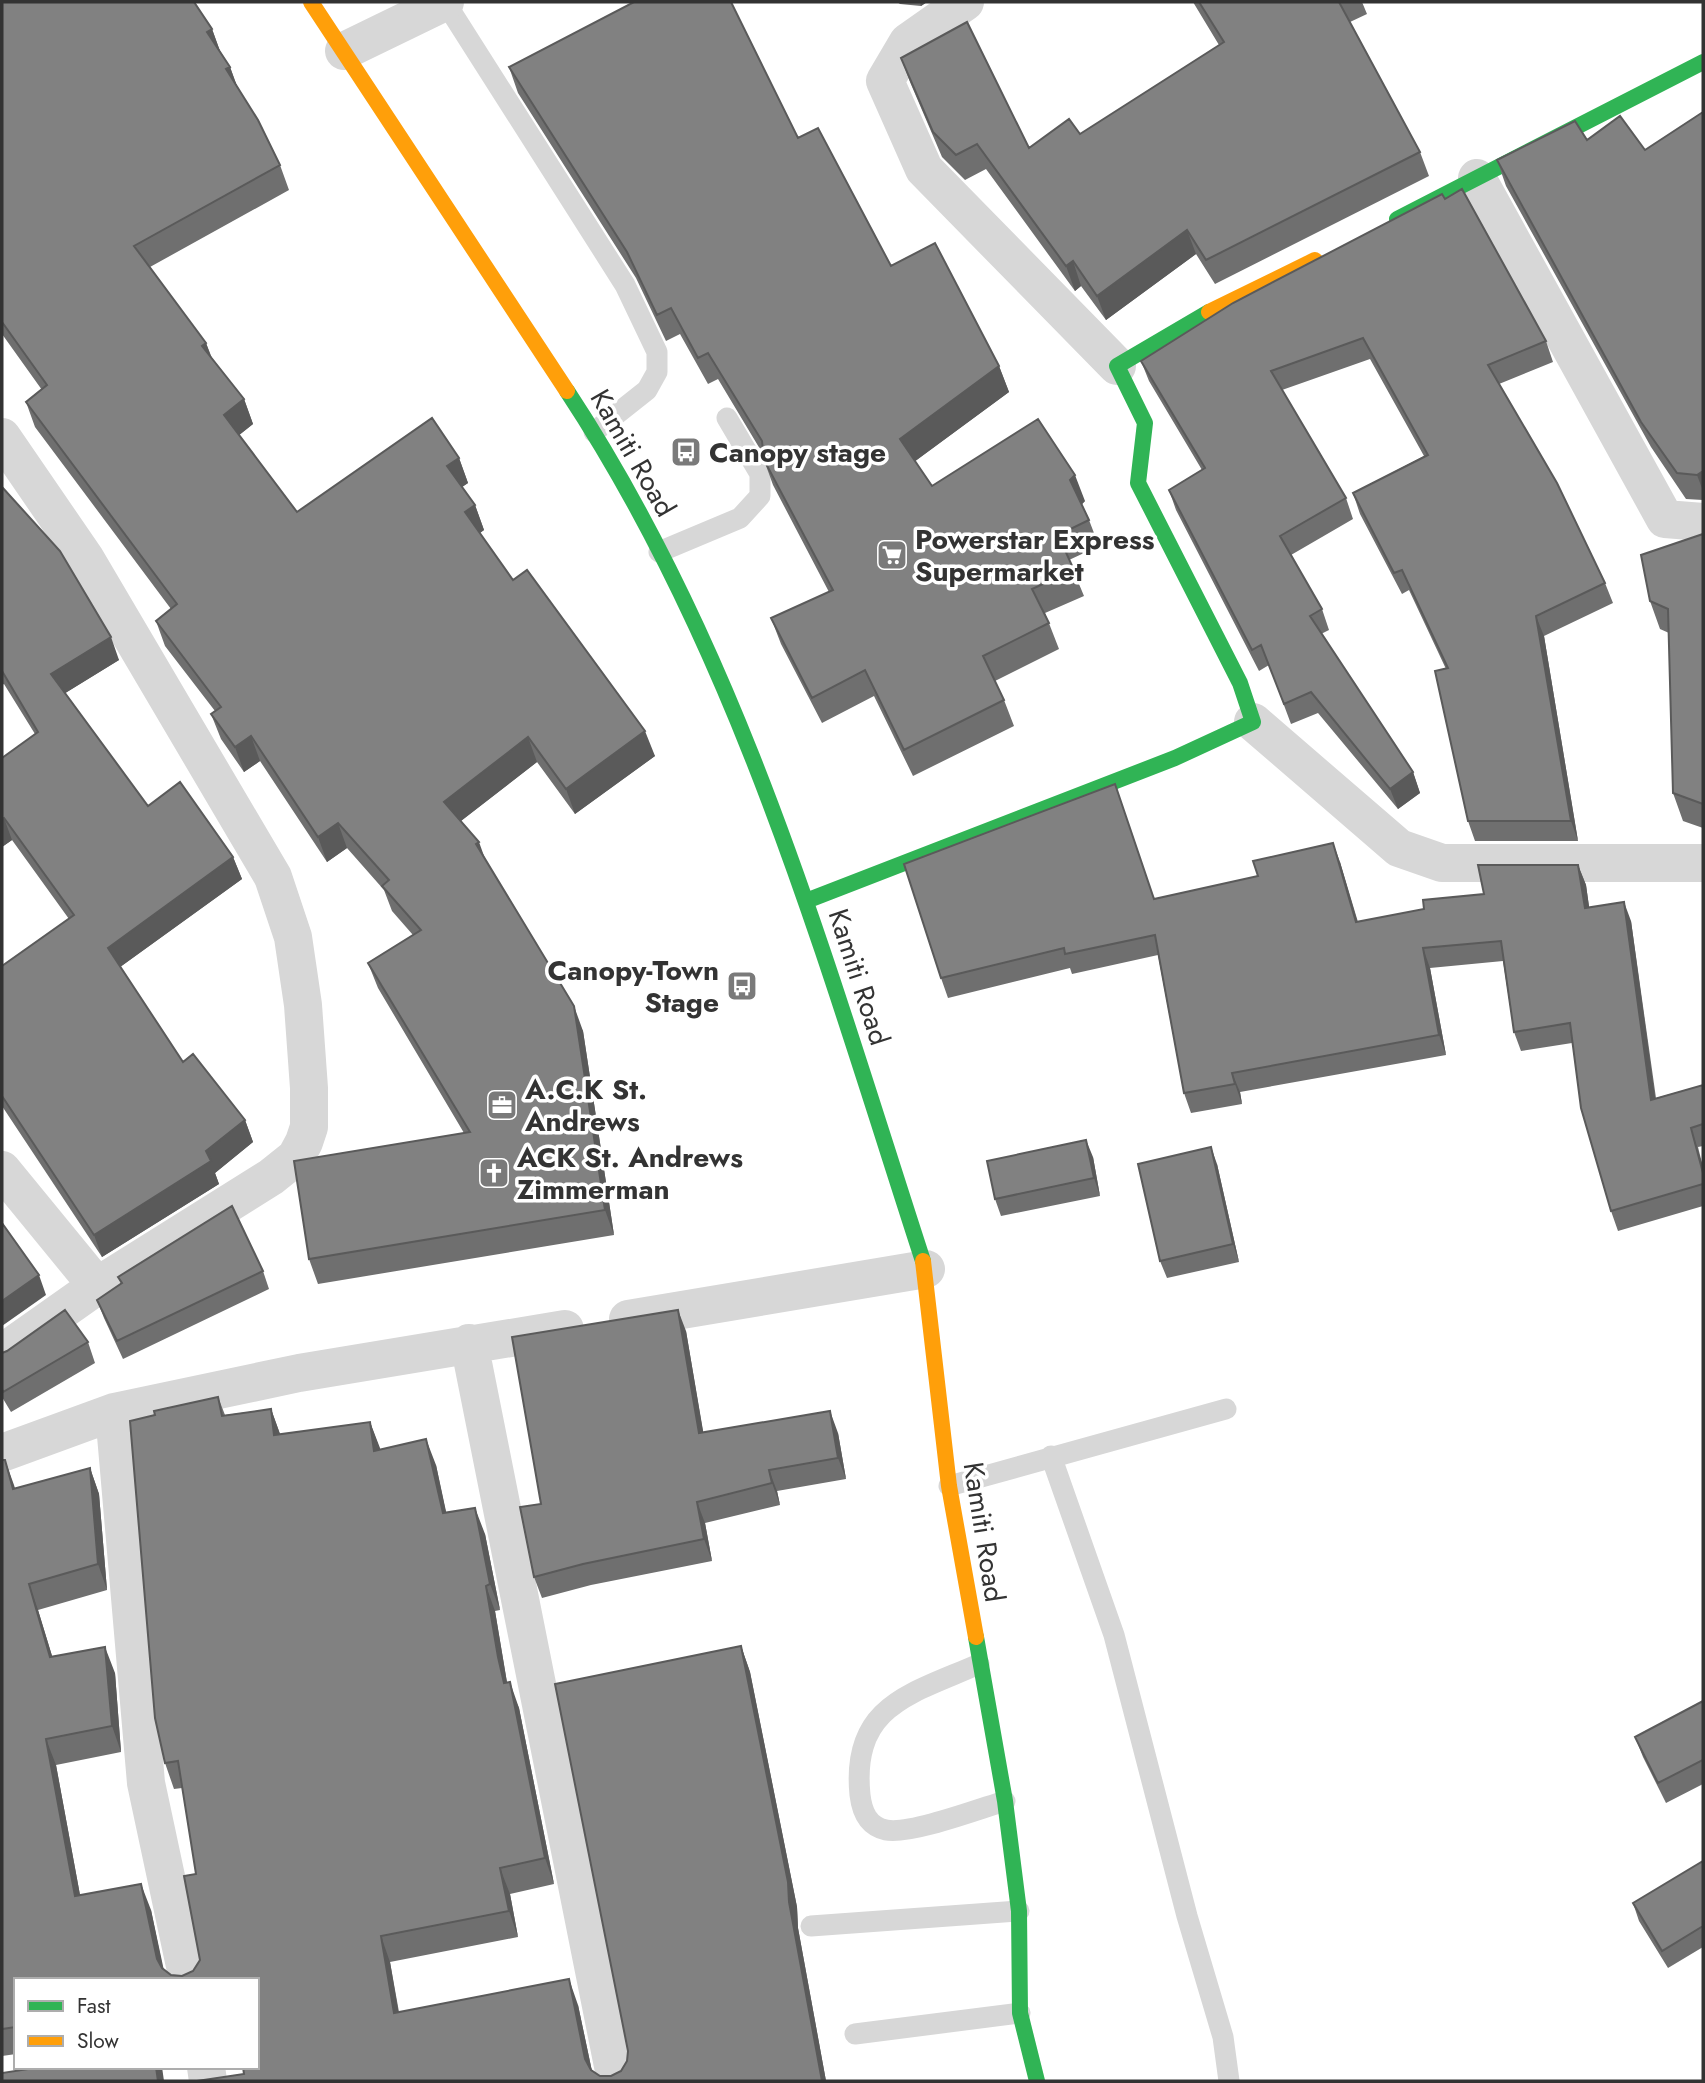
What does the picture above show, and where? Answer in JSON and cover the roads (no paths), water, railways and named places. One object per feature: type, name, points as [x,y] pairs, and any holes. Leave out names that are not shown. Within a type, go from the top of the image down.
[{"type":"main road","name":"Kamiti Road","points":[[312,2],[594,432],[659,552],[745,733],[806,901],[926,1269],[949,1486],[1005,1801],[1019,1911],[1020,2012],[1037,2081]]},
{"type":"main road","points":[[1377,229],[1703,62]]},
{"type":"main road","points":[[806,901],[1175,758],[1253,722],[1240,683],[1138,483],[1145,423],[1117,366],[1201,316],[1327,254]]},
{"type":"street","points":[[344,51],[445,2]]},
{"type":"street","points":[[965,2],[908,42],[885,81],[924,169],[1117,366]]},
{"type":"street","points":[[1477,178],[1665,519],[1703,522]]},
{"type":"street","points":[[2,436],[85,558],[273,877],[293,937],[303,1005],[309,1127],[296,1157],[271,1177],[97,1286],[2,1353]]},
{"type":"street","points":[[1253,722],[1399,848],[1442,863],[1703,863]]},
{"type":"street","points":[[2,1170],[97,1286]]},
{"type":"street","points":[[2,1453],[114,1412],[299,1373],[926,1269]]},
{"type":"street","points":[[469,1343],[616,2081]]},
{"type":"street","points":[[114,1412],[146,1783],[188,1978]]},
{"type":"lane","points":[[445,2],[625,285],[657,352],[657,372],[647,390],[594,432]]},
{"type":"lane","points":[[659,552],[740,518],[760,496],[760,474],[727,418]]},
{"type":"lane","points":[[949,1486],[1226,1409]]},
{"type":"lane","points":[[1051,1456],[1114,1634],[1187,1916],[1223,2037],[1229,2081]]},
{"type":"lane","points":[[979,1664],[903,1698],[876,1720],[859,1754],[860,1796],[865,1816],[873,1825],[888,1831],[911,1828],[1005,1801]]},
{"type":"lane","points":[[811,1926],[1019,1911]]},
{"type":"lane","points":[[855,2034],[1020,2012]]},
{"type":"place","name":"Canopy stage","points":[[686,452]]},
{"type":"place","name":"Powerstar Express Supermarket","points":[[892,555]]},
{"type":"place","name":"Canopy-Town Stage","points":[[742,986]]},
{"type":"place","name":"A.C.K St. Andrews","points":[[502,1105]]},
{"type":"place","name":"ACK St. Andrews Zimmerman","points":[[494,1173]]}]
